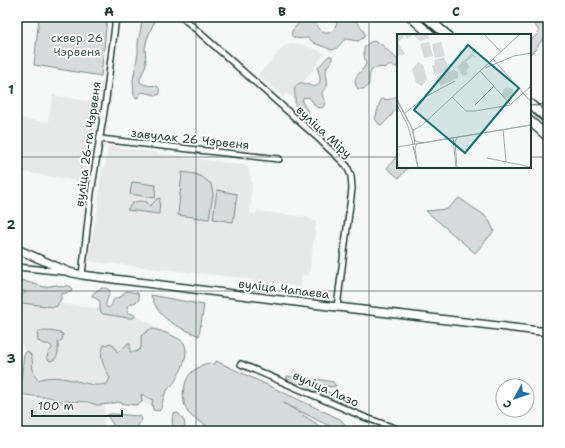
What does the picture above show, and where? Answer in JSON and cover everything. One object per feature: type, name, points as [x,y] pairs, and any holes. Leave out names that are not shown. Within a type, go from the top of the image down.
[{"type":"main road","points":[[410,17],[430,34]]},
{"type":"main road","points":[[426,17],[446,34]]},
{"type":"main road","points":[[531,105],[548,118],[538,128]]},
{"type":"main road","points":[[531,122],[548,137]]},
{"type":"street","name":"вуліца 26-га Чэрвеня","points":[[82,275],[91,193],[100,139],[116,17]]},
{"type":"street","name":"вуліца Міру","points":[[182,17],[309,129],[347,166],[352,176],[352,189],[337,306]]},
{"type":"street","name":"завулак 26 Чэрвеня","points":[[100,139],[279,159]]},
{"type":"street","points":[[17,248],[68,272]]},
{"type":"street","name":"вуліца Чапаева","points":[[17,267],[68,272],[82,275],[548,332]]},
{"type":"street","name":"вуліца Лазо","points":[[241,364],[364,417],[403,431]]},
{"type":"shaded area","points":[[297,43],[325,53],[292,97],[286,93],[283,97],[258,75],[285,45]]},
{"type":"shaded area","points":[[53,95],[97,103],[85,182],[17,171],[22,119],[48,122]]},
{"type":"shaded area","points":[[108,146],[248,166],[252,184],[250,213],[256,214],[257,211],[305,217],[316,222],[309,276],[302,275],[301,287],[243,278],[88,261],[98,205],[102,167],[105,167]]},
{"type":"shaded area","points":[[18,299],[128,312],[153,325],[189,350],[159,408],[116,395],[38,384],[28,363],[25,350],[17,338]]},
{"type":"shaded area","points":[[17,398],[105,405],[103,431],[17,431]]},
{"type":"green space","name":"сквер 26 Чэрвеня","points":[[39,17],[103,17],[107,19],[101,76],[34,65]]},
{"type":"green space","points":[[143,17],[156,17],[147,39],[145,48],[146,64],[140,82],[146,85],[157,86],[160,92],[159,95],[156,95],[142,92],[139,97],[136,98],[134,95],[133,80]]},
{"type":"green space","points":[[304,17],[317,17],[315,22],[321,32],[328,33],[334,30],[339,19],[347,17],[359,24],[365,35],[358,41],[346,39],[332,50],[314,43],[308,38],[294,38],[292,36],[292,31]]},
{"type":"green space","points":[[534,17],[548,17],[548,34],[531,53],[531,39],[536,36],[539,31],[532,20]]},
{"type":"green space","points":[[373,41],[381,44],[397,59],[397,68],[391,66],[373,69],[371,71],[368,85],[363,89],[358,89],[355,81],[366,64],[364,51],[366,45]]},
{"type":"green space","points":[[329,56],[332,56],[332,59],[326,69],[327,86],[322,91],[325,104],[322,108],[316,107],[309,97],[303,98],[302,102],[309,113],[306,114],[300,111],[296,106],[295,87],[300,83],[316,86],[320,81],[318,68]]},
{"type":"green space","points":[[397,95],[397,107],[391,116],[382,125],[379,124],[375,119],[380,102],[382,99],[391,99]]},
{"type":"green space","points":[[397,156],[397,168],[407,168],[399,178],[387,168]]},
{"type":"green space","points":[[182,172],[195,174],[211,184],[213,194],[209,219],[178,215]]},
{"type":"green space","points":[[132,182],[156,185],[155,198],[130,194]]},
{"type":"green space","points":[[217,190],[237,194],[233,222],[213,219]]},
{"type":"green space","points":[[160,198],[159,214],[127,210],[135,202],[147,202],[150,206]]},
{"type":"green space","points":[[459,198],[484,215],[490,222],[494,231],[475,253],[426,211],[447,209]]},
{"type":"green space","points":[[17,278],[44,287],[56,285],[64,287],[67,285],[71,287],[72,290],[71,292],[61,294],[61,299],[57,306],[54,307],[22,303],[18,298],[19,295],[26,292],[19,289],[17,290]]},
{"type":"green space","points":[[102,288],[106,288],[110,291],[106,305],[106,307],[109,308],[115,299],[121,297],[126,291],[138,293],[139,300],[127,306],[128,313],[135,316],[133,318],[129,318],[103,314],[100,311],[100,301],[92,296],[95,292]]},
{"type":"green space","points":[[151,295],[204,305],[199,336],[170,322],[164,317],[159,311]]},
{"type":"green space","points":[[150,329],[162,331],[178,338],[184,343],[186,348],[185,359],[179,375],[165,394],[159,411],[153,410],[153,400],[141,394],[142,402],[136,405],[118,402],[97,405],[88,402],[59,401],[49,397],[25,395],[20,391],[24,354],[27,351],[32,357],[33,372],[38,380],[52,377],[94,385],[107,384],[110,378],[102,358],[102,350],[104,345],[111,343],[117,352],[122,350],[128,343],[130,344],[130,352],[136,352],[141,348],[141,336]]},
{"type":"green space","points":[[38,331],[63,334],[62,340],[58,342],[57,356],[53,360],[50,361],[47,358],[52,347],[49,344],[44,344],[38,341]]},
{"type":"green space","points":[[216,361],[340,419],[345,424],[344,429],[337,430],[282,402],[317,424],[323,431],[215,431],[188,413],[184,403],[183,393],[186,381],[193,371],[202,365],[209,363],[214,364]]},
{"type":"green space","points":[[287,376],[333,382],[336,386],[331,387],[319,385],[316,387],[319,391],[347,397],[347,403],[343,406],[288,382]]},
{"type":"green space","points":[[178,413],[184,421],[184,431],[171,431],[173,414]]},
{"type":"green space","points":[[107,415],[140,416],[142,419],[135,431],[115,431],[113,424]]},
{"type":"tram line","points":[[417,17],[437,34]]},
{"type":"tram line","points":[[531,105],[536,106],[548,103]]},
{"type":"tram line","points":[[548,103],[545,114],[548,126]]},
{"type":"tram line","points":[[531,112],[548,127]]}]
